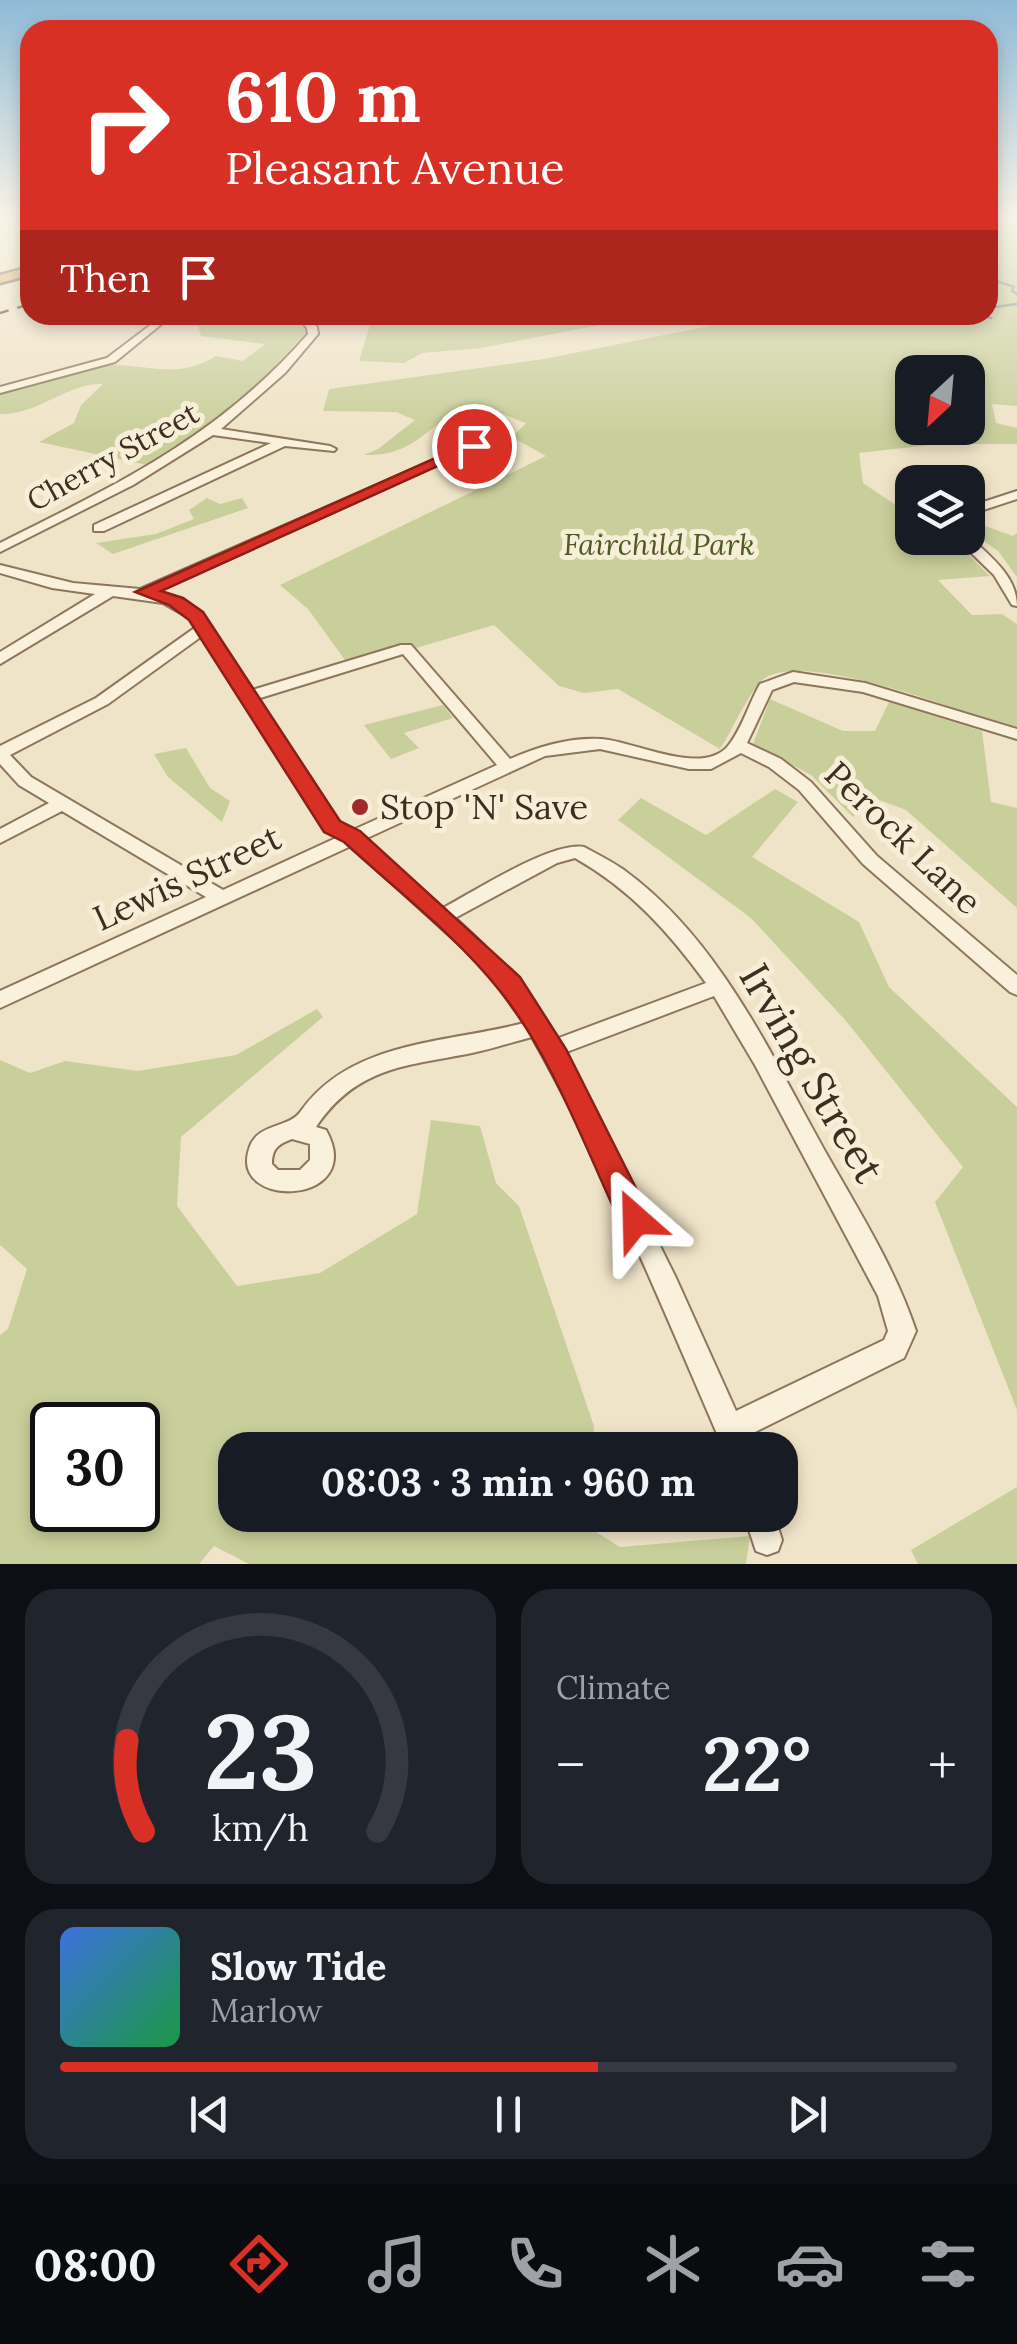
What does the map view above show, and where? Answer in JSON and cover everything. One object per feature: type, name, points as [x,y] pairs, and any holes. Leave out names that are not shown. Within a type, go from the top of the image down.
[{"type":"street","points":[[0,390],[112,360],[155,325]]},
{"type":"street","name":"Cherry Street","points":[[0,548],[108,494],[212,432],[249,404],[306,343],[314,330],[310,325]]},
{"type":"street","points":[[212,432],[330,449]]},
{"type":"street","points":[[99,528],[283,442]]},
{"type":"street","points":[[144,592],[474,446]]},
{"type":"street","points":[[108,494],[146,505]]},
{"type":"street","points":[[985,506],[1017,494]]},
{"type":"street","points":[[981,555],[1000,573],[1017,602]]},
{"type":"street","points":[[0,569],[62,586],[144,592],[176,602],[205,627],[332,826],[352,837],[510,984],[552,1049],[732,1432]]},
{"type":"street","points":[[0,659],[111,591]]},
{"type":"street","points":[[205,627],[102,701],[0,753],[25,781],[222,898]]},
{"type":"street","points":[[248,696],[406,648],[506,765]]},
{"type":"street","points":[[738,746],[766,687],[793,678],[864,688],[993,730],[1017,734]]},
{"type":"street","name":"Lewis Street","points":[[0,1000],[541,750],[584,744],[615,746],[703,765],[725,758],[738,746]]},
{"type":"street","name":"Perock Lane","points":[[738,746],[775,764],[805,786],[870,860],[1017,987]]},
{"type":"street","points":[[0,837],[61,804]]},
{"type":"street","name":"Irving Street","points":[[442,917],[550,858],[577,851],[604,866],[676,930],[720,986],[758,1047],[890,1293],[902,1332],[894,1349],[747,1432]]},
{"type":"street","points":[[552,1049],[720,986]]},
{"type":"street","points":[[302,1130],[319,1102],[342,1081],[368,1067],[402,1054],[463,1046],[539,1027]]},
{"type":"green space","name":"Fairchild Park","points":[[998,290],[1017,290],[1017,406],[992,404],[996,423],[1017,428],[1017,444],[985,444],[985,355],[895,355],[895,445],[930,445],[859,453],[863,483],[895,505],[895,555],[969,555],[990,576],[938,580],[972,615],[1002,614],[1017,624],[1017,727],[1002,726],[918,696],[846,677],[785,672],[759,683],[720,749],[618,689],[584,693],[559,686],[494,625],[416,648],[408,644],[347,663],[308,609],[280,585],[546,456],[512,437],[526,423],[480,408],[449,417],[401,449],[364,455],[415,420],[396,412],[323,411],[329,389],[544,359],[714,325],[998,325]]},
{"type":"green space","points":[[193,325],[302,325],[307,332],[233,410],[152,466],[39,442],[74,423],[81,405],[103,384],[77,388],[27,410],[0,414],[0,394],[68,372],[108,365],[176,369],[216,356],[243,361],[265,344],[201,336],[198,326]]},
{"type":"green space","points":[[370,325],[599,325],[481,348],[422,353],[404,363],[359,361]]},
{"type":"green space","points":[[207,498],[220,504],[242,498],[248,508],[113,554],[96,543],[156,534],[194,519],[189,510]]},
{"type":"green space","points":[[985,526],[1013,536],[1017,533],[1017,577],[998,551],[985,542]]},
{"type":"green space","points":[[770,699],[843,731],[875,731],[889,702],[982,731],[991,802],[1017,808],[1017,908],[906,810],[874,798],[853,817],[811,775],[753,744]]},
{"type":"green space","points":[[443,705],[453,718],[404,733],[419,748],[391,759],[364,725]]},
{"type":"green space","points":[[186,748],[210,788],[230,801],[222,822],[168,777],[154,754]]},
{"type":"green space","points":[[775,789],[798,802],[752,857],[859,922],[889,987],[1017,1107],[1017,1410],[935,1202],[963,1167],[846,1021],[751,918],[618,820],[641,798],[706,835]]},
{"type":"green space","points":[[317,1009],[323,1017],[181,1137],[177,1206],[237,1286],[320,1273],[417,1214],[431,1120],[480,1126],[496,1183],[519,1206],[594,1426],[594,1432],[218,1432],[218,1532],[596,1532],[620,1547],[750,1536],[746,1564],[249,1564],[214,1546],[199,1564],[0,1564],[0,1335],[8,1329],[27,1269],[0,1245],[0,1060],[30,1073],[65,1061],[138,1071],[236,1055]]},
{"type":"green space","points":[[1017,1487],[1017,1564],[918,1564],[911,1550]]},
{"type":"waterway","points":[[1013,290],[1017,294]]},
{"type":"waterway","points":[[998,307],[1017,304]]},
{"type":"railway","points":[[0,313],[20,307]]},
{"type":"place","name":"Stop 'N' Save","points":[[360,807]]},
{"type":"route","points":[[474,446],[144,592],[176,602],[205,627],[332,826],[352,837],[465,938],[510,984],[552,1049],[636,1220]]}]
